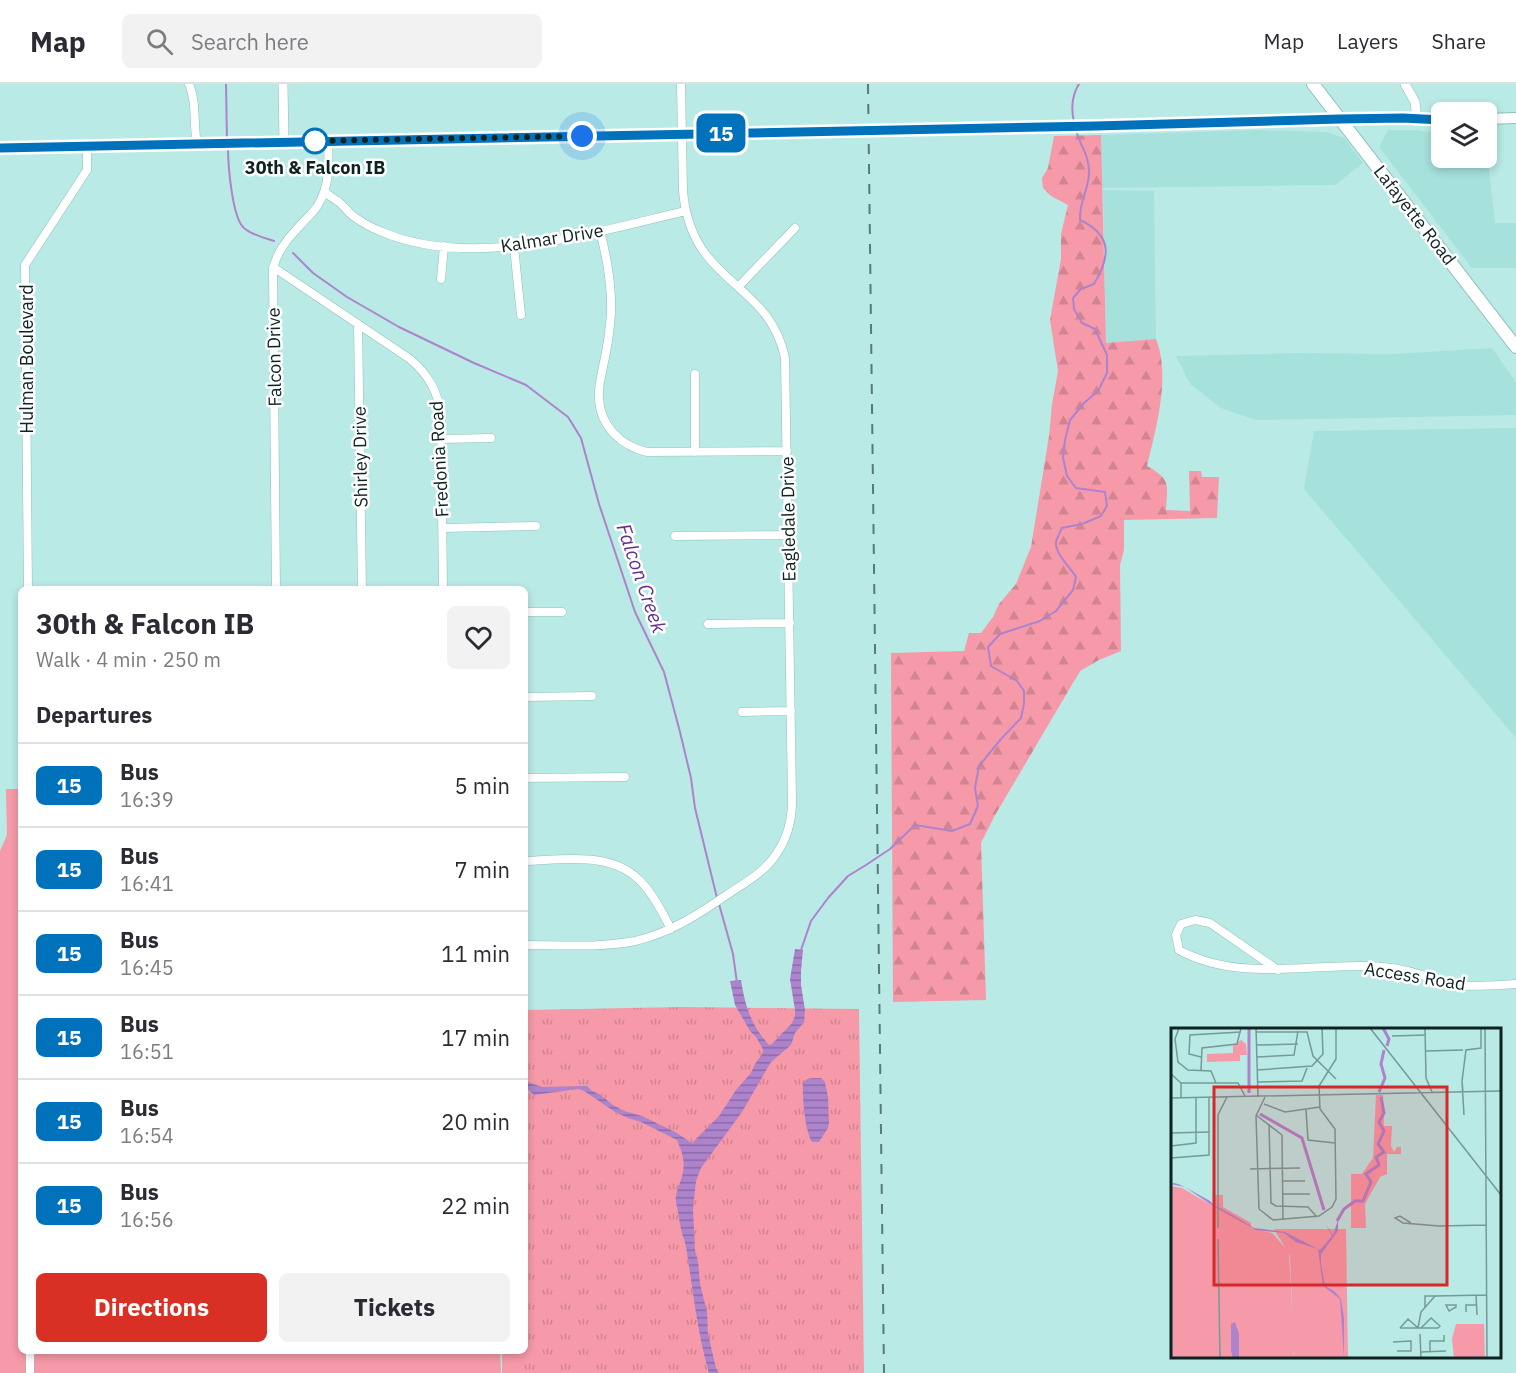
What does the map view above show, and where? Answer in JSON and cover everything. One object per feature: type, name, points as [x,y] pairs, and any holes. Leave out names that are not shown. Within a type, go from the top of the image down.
[{"type":"main road","name":"Lafayette Road","points":[[1313,84],[1516,347]]},
{"type":"main road","points":[[1497,119],[1516,118]]},
{"type":"main road","points":[[0,148],[1340,119],[1431,120]]},
{"type":"street","points":[[189,84],[193,97],[197,144]]},
{"type":"street","points":[[283,84],[284,142]]},
{"type":"street","name":"Eagledale Drive","points":[[528,945],[611,944],[647,938],[671,929],[711,906],[767,866],[777,853],[791,819],[786,368],[782,345],[765,312],[705,253],[692,230],[683,191],[681,84]]},
{"type":"street","points":[[1405,84],[1415,102],[1418,119]]},
{"type":"street","name":"Falcon Drive","points":[[276,586],[273,267],[288,239],[313,213],[324,192],[329,170],[328,141]]},
{"type":"street","name":"Hulman Boulevard","points":[[28,586],[25,265],[87,170],[87,146]]},
{"type":"street","name":"Kalmar Drive","points":[[324,192],[354,217],[379,231],[406,240],[444,246],[514,247],[544,243],[686,211]]},
{"type":"street","points":[[739,286],[795,228]]},
{"type":"street","points":[[600,231],[610,276],[611,302],[610,332],[598,398],[601,414],[615,436],[634,448],[653,452],[787,451]]},
{"type":"street","points":[[441,279],[444,246]]},
{"type":"street","points":[[514,247],[521,315]]},
{"type":"street","name":"Fredonia Road","points":[[273,267],[410,359],[433,386],[440,405],[443,586]]},
{"type":"street","name":"Shirley Drive","points":[[358,324],[362,586]]},
{"type":"street","points":[[695,374],[696,452]]},
{"type":"street","points":[[441,439],[491,438]]},
{"type":"street","points":[[442,528],[536,526]]},
{"type":"street","points":[[675,536],[788,534]]},
{"type":"street","points":[[528,612],[562,612]]},
{"type":"street","points":[[708,624],[790,623]]},
{"type":"street","points":[[528,697],[592,696]]},
{"type":"street","points":[[742,712],[791,711]]},
{"type":"street","points":[[528,778],[625,777]]},
{"type":"street","points":[[528,861],[595,860],[618,865],[643,883],[671,929]]},
{"type":"street","name":"Access Road","points":[[1278,970],[1210,923],[1195,920],[1181,924],[1176,935],[1179,950],[1192,957],[1231,967],[1278,970],[1364,966],[1404,970],[1447,984],[1516,984]]},
{"type":"street","points":[[30,1354],[30,1373]]},
{"type":"shaded area","points":[[1256,130],[1326,132],[1344,138],[1363,163],[1335,185],[1102,188],[1101,135]]},
{"type":"shaded area","points":[[1388,130],[1431,132],[1431,168],[1489,168],[1495,223],[1516,223],[1516,268],[1472,268],[1379,147]]},
{"type":"shaded area","points":[[1103,190],[1154,191],[1156,339],[1106,343]]},
{"type":"shaded area","points":[[1492,348],[1516,382],[1516,415],[1256,420],[1221,408],[1190,384],[1176,356],[1298,353],[1395,354]]},
{"type":"shaded area","points":[[1516,428],[1516,738],[1304,489],[1314,431]]},
{"type":"shaded area","points":[[795,949],[803,950],[801,985],[805,1010],[804,1022],[795,1033],[791,1045],[771,1062],[742,1112],[701,1168],[696,1181],[693,1209],[695,1250],[707,1312],[708,1334],[719,1373],[709,1373],[701,1342],[686,1247],[676,1202],[684,1166],[677,1140],[615,1112],[579,1089],[534,1095],[528,1090],[528,1082],[542,1087],[587,1086],[624,1111],[642,1116],[692,1143],[719,1116],[736,1090],[751,1073],[764,1051],[735,1005],[730,981],[741,980],[753,1022],[769,1045],[792,1023],[795,1016],[790,979]]},
{"type":"shaded area","points":[[812,1078],[821,1078],[825,1082],[828,1097],[828,1128],[819,1142],[812,1142],[804,1114],[803,1083]]},
{"type":"green space","points":[[1101,135],[1106,343],[1156,339],[1160,354],[1162,386],[1158,419],[1147,466],[1164,479],[1167,495],[1166,510],[1190,511],[1189,471],[1201,471],[1202,477],[1219,477],[1217,518],[1124,520],[1124,550],[1120,565],[1121,651],[1080,671],[981,843],[986,1000],[893,1002],[891,653],[964,651],[969,633],[981,633],[999,604],[1016,584],[1031,547],[1058,371],[1050,320],[1061,259],[1061,234],[1068,205],[1051,196],[1043,188],[1042,178],[1048,168],[1054,136]]},
{"type":"green space","points":[[6,789],[18,789],[18,1354],[500,1354],[501,1373],[0,1373],[0,851],[7,835]]},
{"type":"green space","points":[[682,1007],[859,1009],[864,1373],[502,1373],[502,1354],[528,1354],[528,1010]]},
{"type":"waterway","name":"Falcon Creek","points":[[226,84],[227,141]]},
{"type":"waterway","points":[[1074,122],[1073,102],[1079,84]]},
{"type":"waterway","points":[[800,953],[811,921],[828,898],[848,876],[890,849],[915,825],[952,831],[970,824],[978,806],[975,788],[979,766],[1021,718],[1024,704],[1024,691],[1017,681],[991,666],[988,647],[1000,634],[1040,621],[1056,611],[1073,590],[1076,577],[1056,547],[1060,531],[1062,528],[1082,524],[1101,516],[1107,506],[1105,492],[1076,488],[1067,476],[1063,458],[1070,420],[1098,391],[1107,373],[1107,355],[1095,329],[1082,323],[1074,309],[1073,298],[1081,289],[1094,284],[1100,274],[1105,255],[1103,239],[1098,232],[1080,220],[1089,172],[1088,160],[1076,130]]},
{"type":"waterway","name":"Falcon Creek","points":[[228,147],[236,214],[244,228],[251,233],[274,241]]},
{"type":"waterway","name":"Falcon Creek","points":[[293,253],[313,273],[347,297],[399,327],[526,385],[568,417],[581,438],[599,504],[635,612],[664,672],[691,778],[695,808],[717,898]]},
{"type":"waterway","name":"Falcon Creek","points":[[719,904],[733,954],[737,983]]},
{"type":"railway","points":[[868,84],[884,1373]]},
{"type":"bus line","name":"15","points":[[0,148],[1096,126],[1237,121],[1431,119]]},
{"type":"place","name":"30th & Falcon IB","points":[[315,141]]},
{"type":"route","points":[[315,141],[313,141],[582,136]]}]
